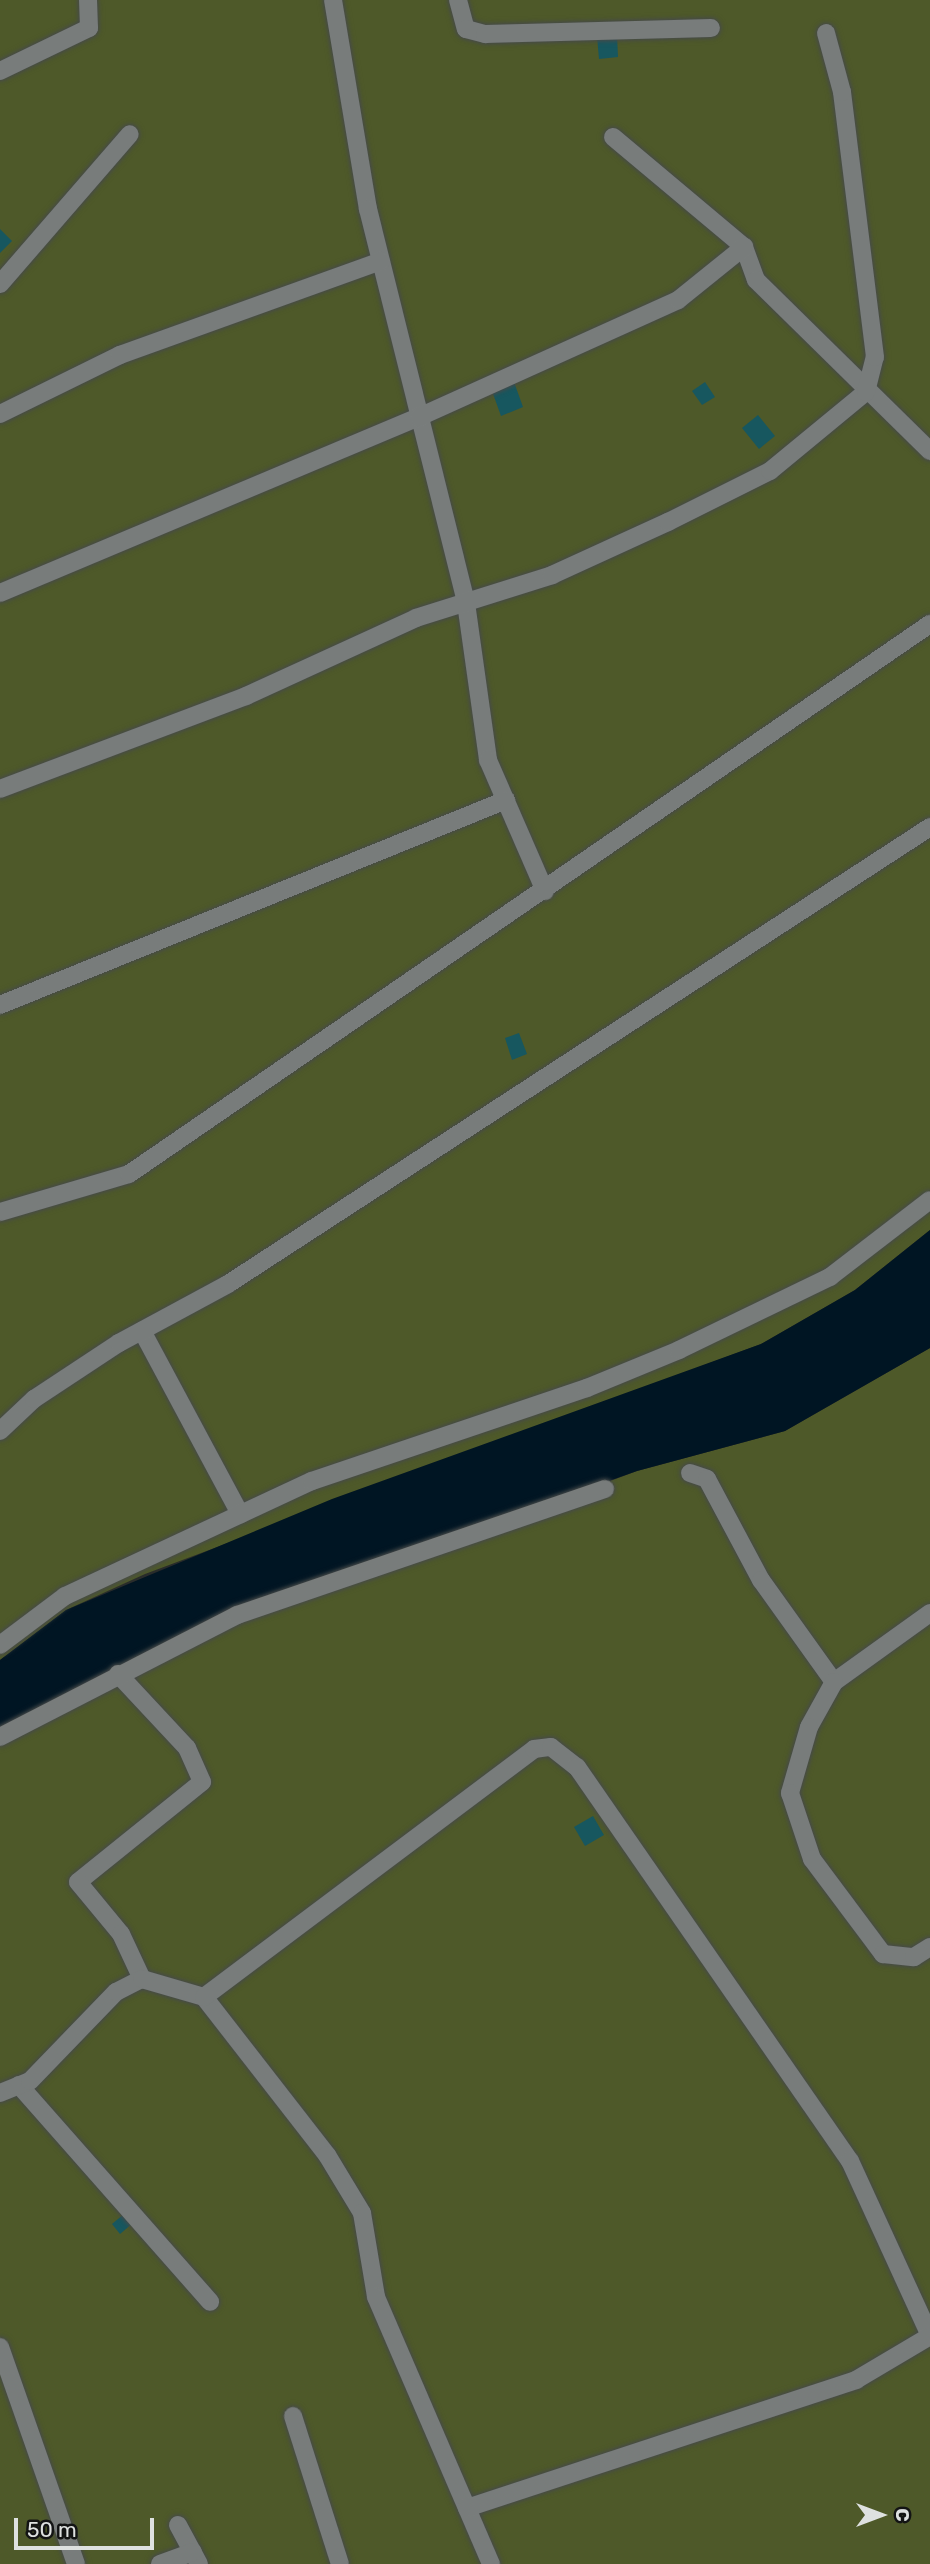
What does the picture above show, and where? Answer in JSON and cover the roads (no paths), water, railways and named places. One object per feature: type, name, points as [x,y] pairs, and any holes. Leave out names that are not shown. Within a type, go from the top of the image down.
[{"type":"lane","points":[[0,71],[89,28],[88,0]]},
{"type":"lane","points":[[333,0],[381,261],[467,603],[488,760],[545,891]]},
{"type":"lane","points":[[458,0],[466,29],[485,34],[711,28]]},
{"type":"lane","points":[[0,789],[467,603],[552,575],[727,494],[770,471],[866,392],[874,357],[842,92],[827,33]]},
{"type":"lane","points":[[0,284],[130,134]]},
{"type":"lane","points":[[613,137],[744,247],[757,280],[866,392],[930,450]]},
{"type":"lane","points":[[0,593],[419,418],[678,300],[744,247]]},
{"type":"lane","points":[[0,414],[120,355],[381,261]]},
{"type":"lane","points":[[0,1212],[129,1174],[545,891],[930,624]]},
{"type":"lane","points":[[0,1005],[506,800]]},
{"type":"lane","points":[[0,1431],[34,1399],[142,1331],[228,1284],[930,827]]},
{"type":"lane","points":[[0,1645],[65,1596],[312,1481],[587,1388],[679,1350],[830,1278],[930,1200]]},
{"type":"lane","points":[[142,1331],[240,1514]]},
{"type":"lane","points":[[690,1473],[707,1479],[761,1580],[834,1682]]},
{"type":"lane","points":[[0,1737],[237,1615],[605,1489]]},
{"type":"lane","points":[[930,1614],[834,1682],[809,1727],[790,1793],[812,1860],[884,1954],[914,1957],[930,1947]]},
{"type":"lane","points":[[118,1674],[187,1748],[202,1782],[78,1882],[121,1934],[142,1979]]},
{"type":"lane","points":[[204,1997],[534,1749],[551,1747],[577,1767],[850,2161],[930,2336],[856,2380],[467,2508]]},
{"type":"lane","points":[[0,2094],[19,2085],[116,1992],[142,1979],[204,1997],[327,2155],[362,2213],[376,2297],[491,2564]]},
{"type":"lane","points":[[19,2085],[210,2302]]},
{"type":"lane","points":[[0,2347],[76,2564]]},
{"type":"lane","points":[[293,2416],[340,2564]]},
{"type":"lane","points":[[160,2564],[196,2558],[178,2525]]},
{"type":"water","points":[[930,1230],[930,1348],[785,1431],[637,1471],[272,1600],[0,1728],[0,1660],[66,1610],[332,1499],[761,1344],[855,1290]]}]
